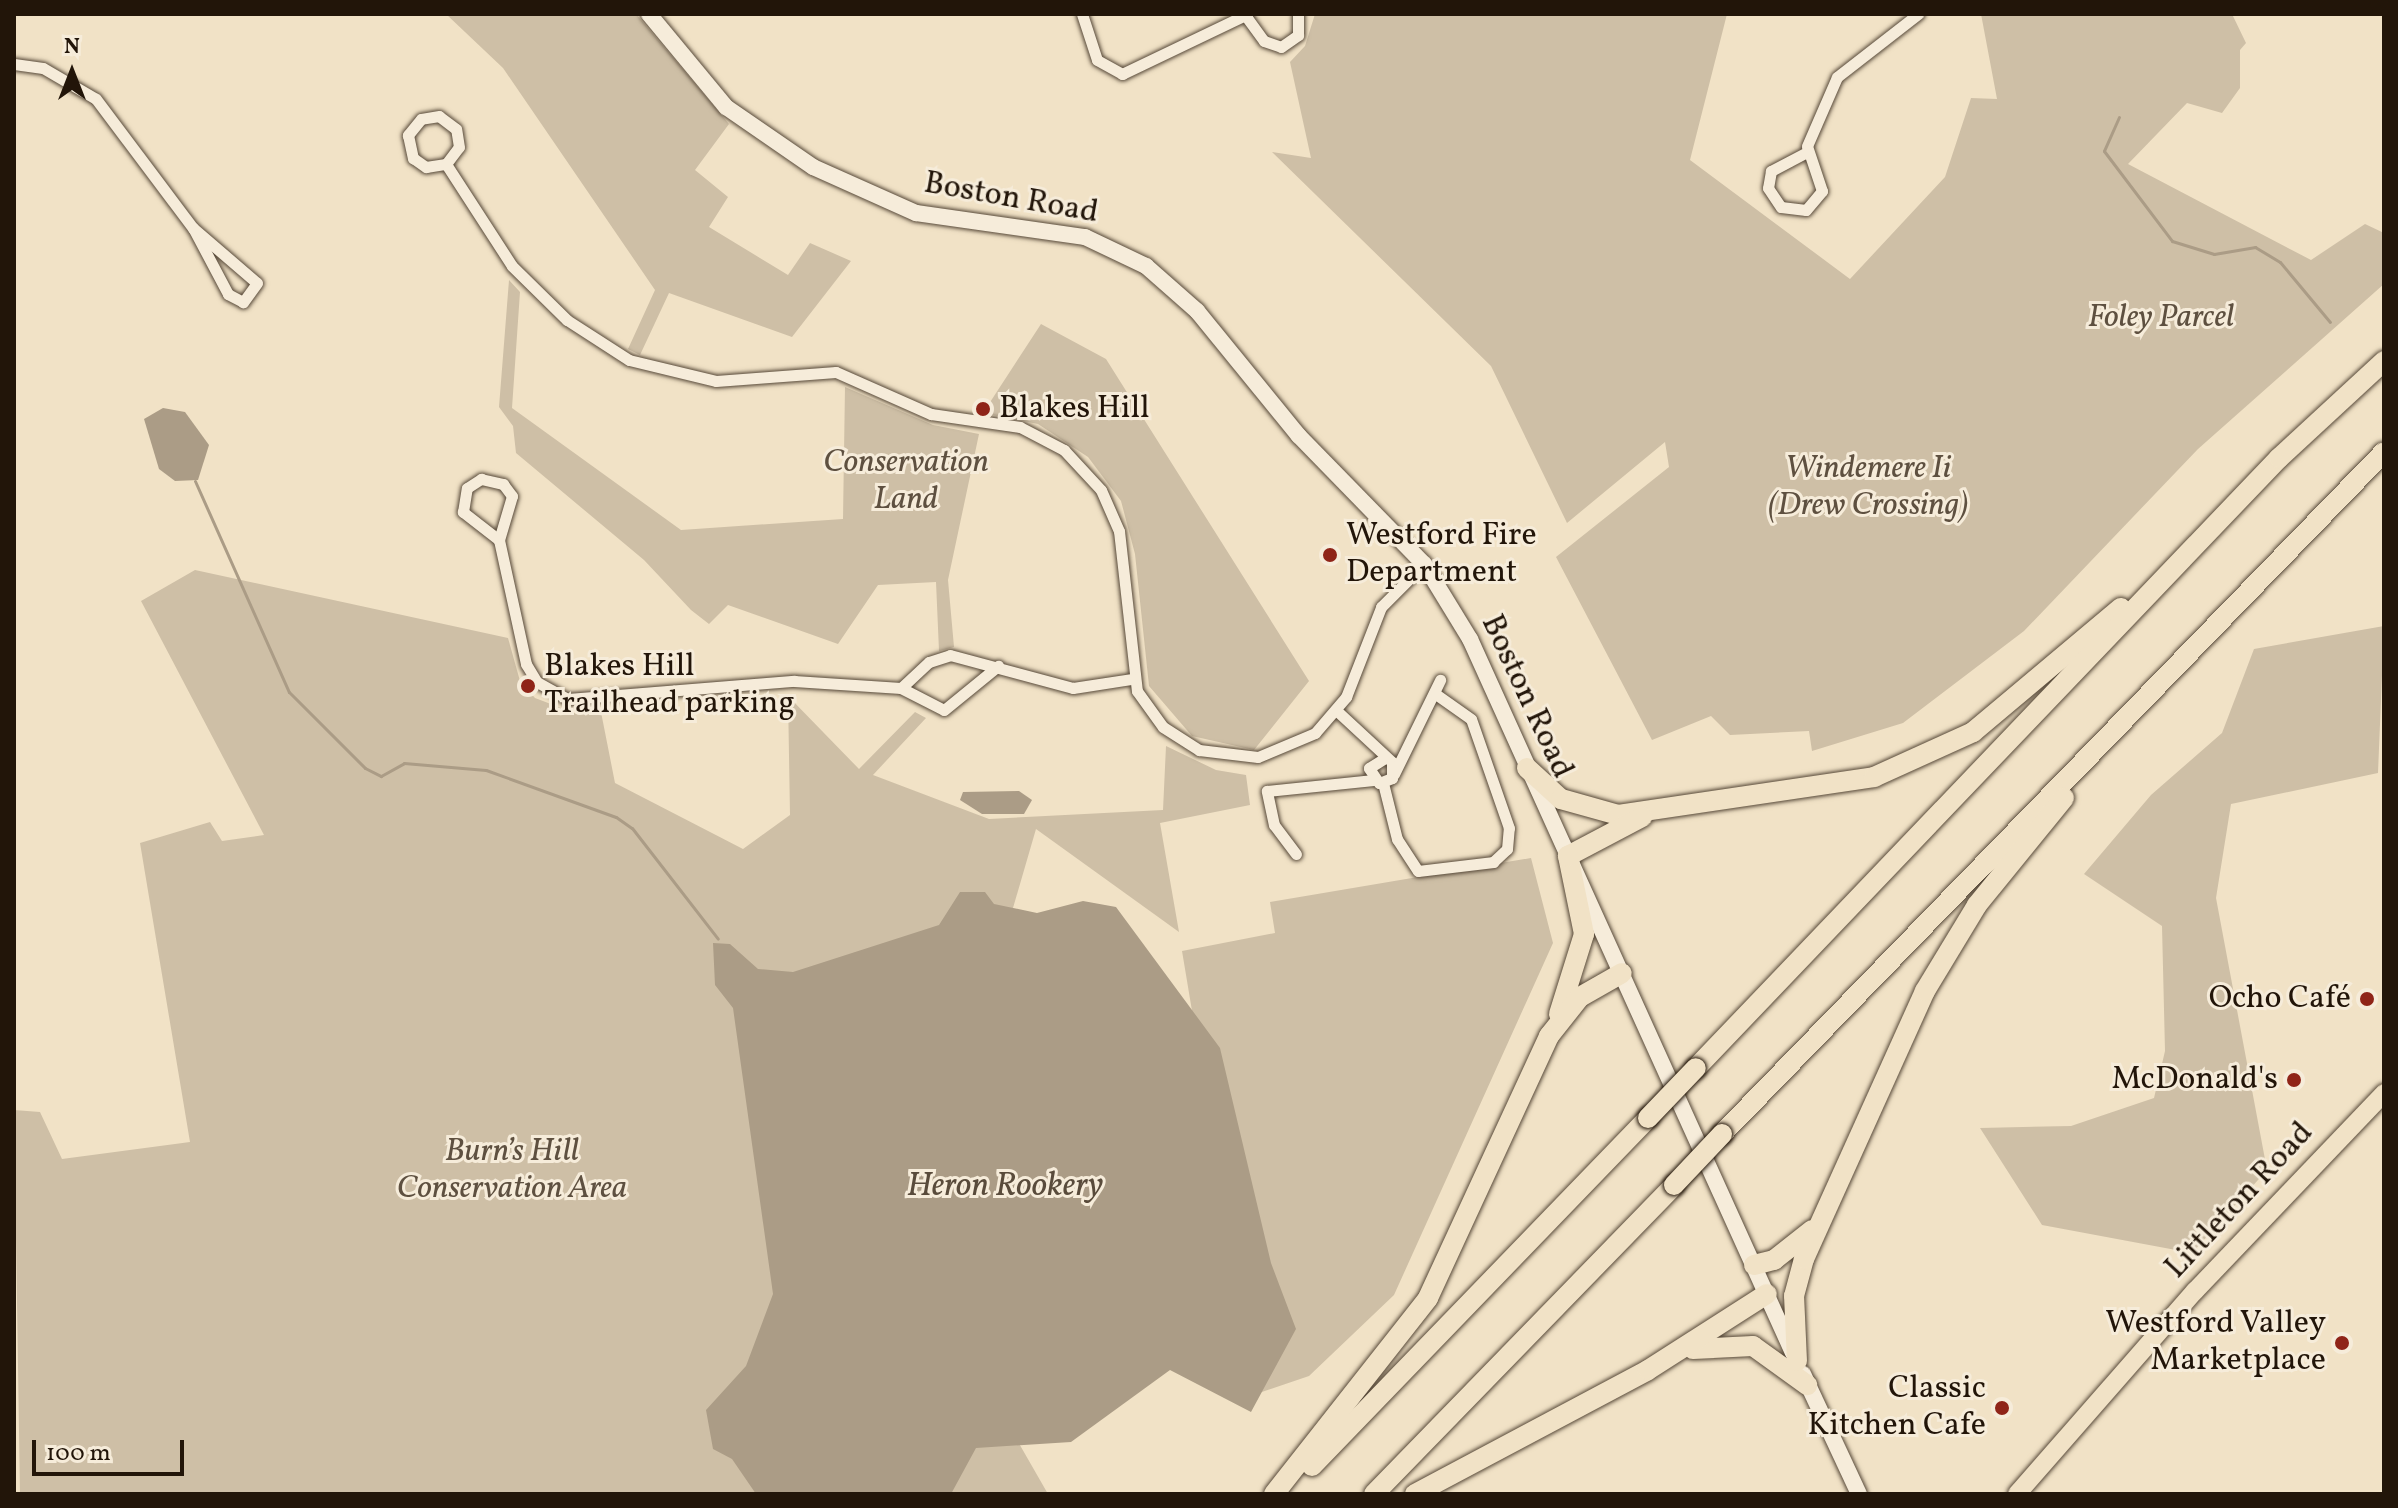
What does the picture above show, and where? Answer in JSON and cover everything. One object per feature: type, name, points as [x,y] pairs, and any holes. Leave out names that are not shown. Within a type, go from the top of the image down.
[{"type":"highway","points":[[1284,1494],[2210,532],[2384,361]]},
{"type":"highway","points":[[1374,1494],[2384,452]]},
{"type":"highway","points":[[1527,768],[1586,811],[1645,815],[1839,785],[1936,753],[2024,696],[2210,532]]},
{"type":"highway","points":[[1797,1361],[1794,1296],[1821,1222],[1949,945],[2111,734]]},
{"type":"highway","points":[[1274,1494],[1428,1298],[1553,1029],[1584,934],[1568,856],[1645,815]]},
{"type":"highway","points":[[1553,1029],[1580,997],[1622,973]]},
{"type":"highway","points":[[1754,1265],[1788,1252],[1821,1222]]},
{"type":"highway","points":[[1415,1494],[1663,1361],[1767,1294]]},
{"type":"highway","points":[[1663,1361],[1737,1343],[1770,1355],[1807,1385]]},
{"type":"main road","name":"Boston Road","points":[[649,14],[726,107],[813,167],[916,213],[1085,237],[1146,266],[1197,311],[1299,436],[1424,564],[1457,615],[1859,1494]]},
{"type":"main road","name":"Littleton Road","points":[[2017,1494],[2080,1426],[2183,1305],[2384,1093]]},
{"type":"main road","name":"Littleton Road","points":[[2032,1494],[2080,1426]]},
{"type":"street","points":[[1082,14],[1097,60],[1122,74],[1246,15],[1264,41],[1281,47],[1298,35],[1298,14]]},
{"type":"street","points":[[1807,152],[1822,191],[1806,210],[1781,207],[1768,188],[1771,171],[1807,152],[1837,77],[1918,14]]},
{"type":"street","points":[[14,64],[43,68],[96,99],[193,228],[228,294],[243,302],[257,283],[193,228]]},
{"type":"street","points":[[439,116],[456,129],[459,147],[446,164],[426,167],[411,155],[408,135],[421,119],[439,116]]},
{"type":"street","points":[[446,164],[512,266],[567,320],[629,360],[716,381],[836,372],[931,414],[1020,427],[1064,450],[1101,490],[1119,531],[1132,679],[1174,736],[1221,756],[1280,752],[1337,711],[1381,607],[1424,564]]},
{"type":"street","points":[[499,540],[463,512],[467,488],[481,479],[503,484],[512,496],[499,540],[526,664],[557,696],[591,700],[768,680],[901,688],[944,710],[998,666]]},
{"type":"street","points":[[901,688],[939,657],[998,666],[1073,688],[1132,679]]},
{"type":"street","points":[[1394,774],[1440,680]]},
{"type":"street","points":[[1361,735],[1397,839],[1418,871],[1493,862],[1507,849],[1509,828],[1471,719],[1434,693]]},
{"type":"street","points":[[1337,711],[1387,758],[1394,774]]},
{"type":"street","points":[[1374,774],[1387,758],[1411,743]]},
{"type":"street","points":[[1296,854],[1272,820],[1267,791],[1374,774],[1394,774]]},
{"type":"green space","points":[[446,14],[636,14],[729,124],[695,170],[728,197],[709,227],[788,275],[810,243],[851,261],[792,337],[669,293],[640,355],[628,349],[655,290],[503,68]]},
{"type":"green space","name":"Windemere Ii (Drew Crossing)","points":[[1315,14],[1727,14],[1690,160],[1850,279],[1945,177],[1971,98],[1997,99],[1981,14],[2232,14],[2246,43],[2240,50],[2240,88],[2222,113],[2187,103],[2128,164],[2311,260],[2365,224],[2384,233],[2384,284],[2198,449],[2024,631],[1903,723],[1812,751],[1809,731],[1730,735],[1711,716],[1652,740],[1556,557],[1669,467],[1665,442],[1567,523],[1491,366],[1272,152],[1311,158],[1290,62],[1305,46]]},
{"type":"green space","name":"Conservation Land","points":[[509,280],[520,292],[512,408],[681,530],[843,519],[845,387],[933,425],[979,434],[948,580],[954,647],[939,651],[936,582],[878,585],[838,644],[728,605],[709,624],[691,610],[644,560],[516,453],[513,426],[499,407]]},
{"type":"green space","name":"Conservation Land","points":[[1041,324],[1106,359],[1309,681],[1254,750],[1192,736],[1149,686],[1135,554],[1121,501],[1088,457],[1038,424],[983,413]]},
{"type":"green space","name":"Burn’s Hill Conservation Area","points":[[195,570],[508,638],[520,681],[535,698],[577,714],[601,712],[615,783],[743,849],[790,815],[788,696],[859,769],[915,712],[926,718],[873,775],[989,819],[1163,810],[1166,746],[1216,770],[1246,775],[1250,805],[1160,823],[1179,932],[1036,829],[953,1114],[831,1116],[1048,1494],[20,1494],[14,1110],[40,1112],[62,1159],[190,1142],[140,843],[210,822],[222,841],[264,835],[141,601]]},
{"type":"green space","points":[[2384,626],[2378,773],[2231,804],[2216,898],[2267,1170],[2192,1253],[2042,1225],[1980,1128],[2071,1126],[2154,1098],[2165,1051],[2162,926],[2084,874],[2151,795],[2222,733],[2254,649]]},
{"type":"green space","points":[[1531,858],[1553,943],[1394,1295],[1309,1376],[1256,1394],[1182,951],[1275,933],[1270,902]]},
{"type":"water","points":[[163,408],[185,412],[209,445],[198,480],[175,481],[159,469],[144,419]]},
{"type":"water","points":[[1019,791],[1032,800],[1024,814],[982,814],[960,800],[963,792]]},
{"type":"water","name":"Heron Rookery","points":[[960,892],[985,892],[994,904],[1037,913],[1083,901],[1116,907],[1220,1048],[1271,1263],[1296,1329],[1251,1412],[1170,1370],[1071,1442],[976,1448],[951,1494],[756,1494],[732,1459],[713,1449],[706,1410],[746,1366],[773,1294],[733,1008],[715,985],[713,943],[730,944],[758,969],[793,972],[939,925]]},
{"type":"waterway","points":[[2119,117],[2104,151],[2172,241],[2214,254],[2255,247],[2280,262],[2330,322]]},
{"type":"waterway","points":[[195,481],[289,692],[365,768],[381,776],[404,763],[486,770],[616,817],[632,828],[718,939]]},
{"type":"place","name":"Blakes Hill","points":[[983,409]]},
{"type":"place","name":"Westford Fire Department","points":[[1330,555]]},
{"type":"place","name":"Blakes Hill Trailhead parking","points":[[528,686]]},
{"type":"place","name":"Ocho Café","points":[[2367,999]]},
{"type":"place","name":"McDonald's","points":[[2294,1080]]},
{"type":"place","name":"Westford Valley Marketplace","points":[[2342,1343]]},
{"type":"place","name":"Classic Kitchen Cafe","points":[[2002,1408]]},
{"type":"park label","name":"Foley Parcel","points":[[2161,318]]}]
